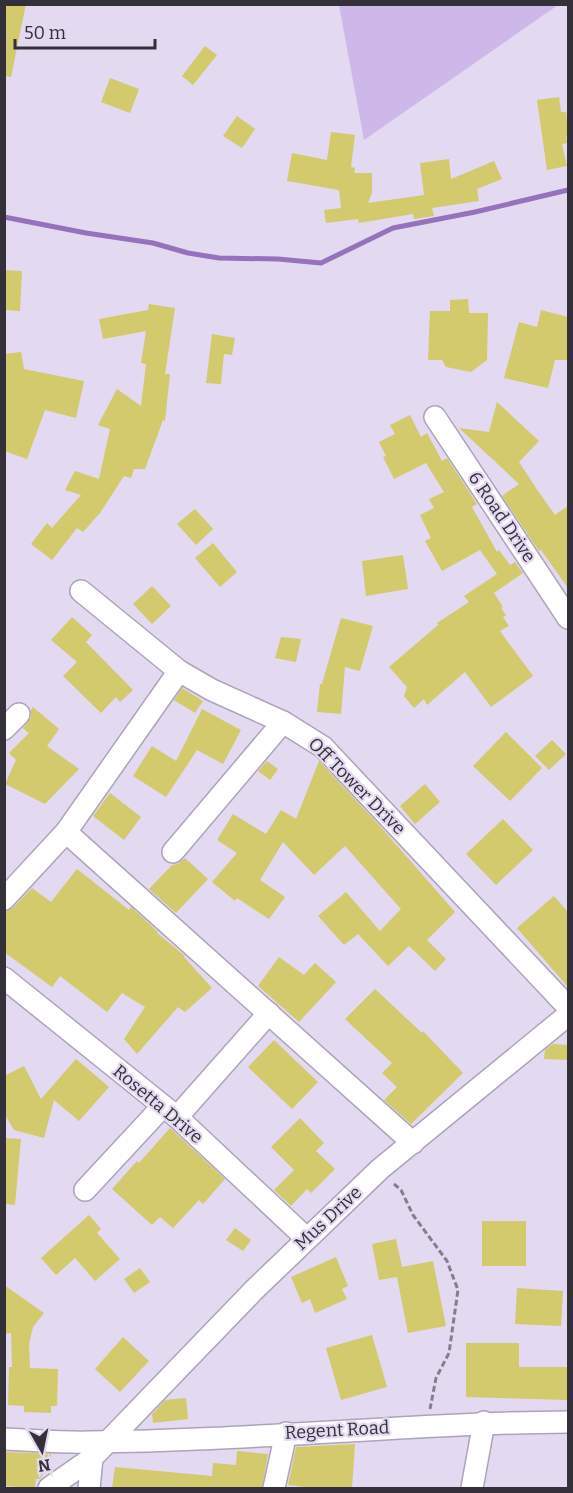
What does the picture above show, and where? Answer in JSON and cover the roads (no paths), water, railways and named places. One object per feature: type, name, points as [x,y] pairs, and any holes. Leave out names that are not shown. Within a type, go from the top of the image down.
[{"type":"street","name":"6 Road Drive","points":[[435,417],[568,618]]},
{"type":"street","name":"Off Tower Drive","points":[[81,591],[179,671],[212,690],[283,722],[323,747],[568,1007]]},
{"type":"street","points":[[4,898],[66,832],[179,671]]},
{"type":"street","points":[[173,852],[283,722]]},
{"type":"street","points":[[66,832],[413,1143]]},
{"type":"street","name":"Rosetta Drive","points":[[4,978],[170,1112],[306,1238]]},
{"type":"street","points":[[85,1190],[170,1112],[269,1013]]},
{"type":"street","name":"Mus Drive","points":[[49,1488],[92,1458],[306,1238],[380,1169],[568,1015]]},
{"type":"street","points":[[472,1488],[484,1422]]},
{"type":"street","name":"Regent Road","points":[[4,1439],[106,1442],[484,1422],[568,1422]]},
{"type":"street","points":[[274,1488],[286,1433]]},
{"type":"street","points":[[89,1488],[92,1458]]},
{"type":"waterway","points":[[4,217],[153,243],[188,253],[219,258],[278,259],[321,263],[393,228],[568,190]]}]
